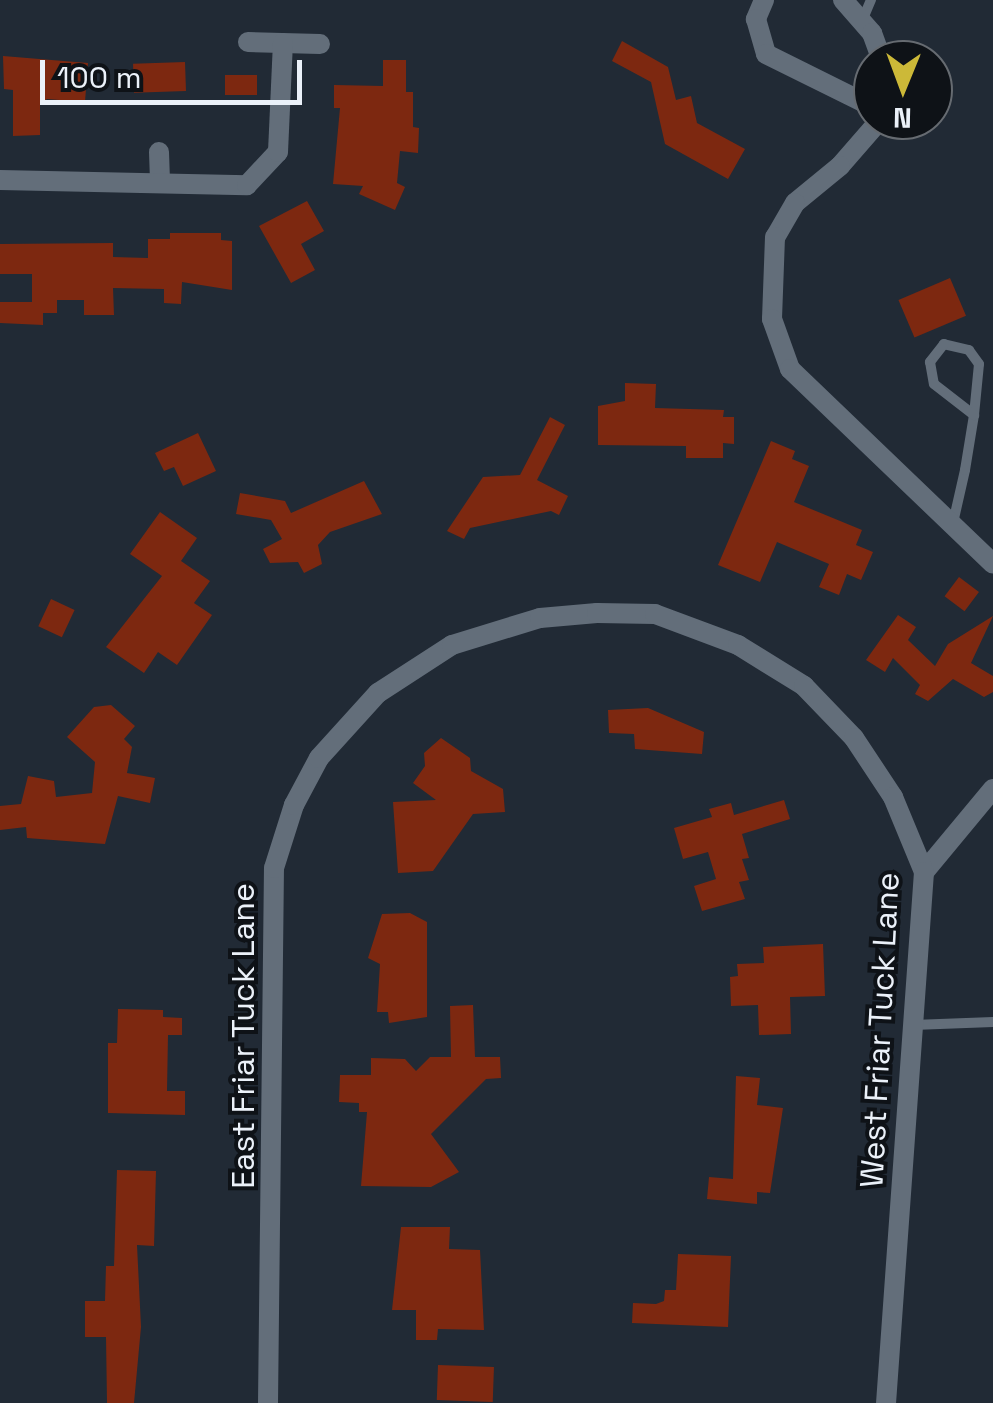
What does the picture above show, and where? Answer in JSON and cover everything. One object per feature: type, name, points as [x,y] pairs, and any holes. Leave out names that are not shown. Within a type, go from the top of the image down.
[{"type":"street","points":[[764,0],[756,18],[766,54],[853,97]]},
{"type":"street","points":[[843,0],[871,40]]},
{"type":"street","points":[[248,42],[320,44]]},
{"type":"street","points":[[0,180],[246,185],[265,173],[284,127],[283,43]]},
{"type":"street","points":[[863,140],[840,166],[794,203],[776,237],[772,320],[790,369],[952,529],[993,564]]},
{"type":"street","points":[[160,152],[160,182]]},
{"type":"street","name":"West Friar Tuck Lane","points":[[475,638],[540,618],[656,614],[738,645],[804,686],[854,738],[893,797],[924,872],[886,1403]]},
{"type":"street","name":"East Friar Tuck Lane","points":[[268,1403],[274,868],[319,758],[378,693],[452,645],[475,638]]},
{"type":"street","points":[[924,872],[993,789]]},
{"type":"lane","points":[[862,22],[871,0]]},
{"type":"lane","points":[[952,529],[974,415],[980,364],[969,350],[944,344],[930,362],[934,384],[974,415]]},
{"type":"lane","points":[[913,1025],[993,1022]]},
{"type":"building","points":[[622,41],[668,67],[676,100],[691,96],[697,123],[745,149],[728,179],[665,144],[651,82],[612,61]]},
{"type":"building","points":[[3,56],[88,63],[85,102],[47,99],[40,104],[40,135],[13,136],[13,90],[4,89]]},
{"type":"building","points":[[383,60],[406,60],[406,92],[413,92],[413,127],[419,128],[418,153],[400,151],[397,183],[405,187],[395,210],[359,194],[363,186],[333,184],[340,108],[334,108],[334,85],[383,86]]},
{"type":"building","points":[[185,62],[186,91],[134,93],[133,64]]},
{"type":"building","points":[[225,75],[257,75],[257,95],[225,95]]},
{"type":"building","points":[[307,201],[324,231],[301,244],[315,270],[291,283],[259,226]]},
{"type":"building","points":[[170,233],[221,233],[221,240],[232,241],[232,290],[182,282],[181,304],[164,303],[164,289],[113,288],[114,315],[84,315],[84,300],[57,300],[57,313],[43,313],[43,325],[0,323],[0,302],[32,302],[32,274],[0,274],[0,244],[113,243],[113,257],[148,258],[148,239],[170,239]]},
{"type":"building","points":[[950,278],[966,316],[914,338],[898,300]]},
{"type":"building","points":[[625,383],[656,384],[655,408],[724,410],[723,417],[734,417],[734,444],[723,443],[723,458],[686,458],[686,446],[598,445],[598,406],[625,401]]},
{"type":"building","points":[[550,417],[565,425],[537,480],[568,496],[559,515],[551,511],[470,528],[464,539],[447,531],[483,477],[520,475]]},
{"type":"building","points":[[198,433],[216,471],[183,486],[174,467],[164,471],[155,453]]},
{"type":"building","points":[[771,441],[795,451],[792,459],[809,466],[794,502],[862,530],[856,545],[873,552],[861,580],[847,574],[839,595],[819,587],[829,564],[777,542],[760,582],[718,565]]},
{"type":"building","points":[[364,481],[382,514],[330,532],[318,545],[322,564],[304,573],[298,562],[270,563],[263,549],[282,539],[271,520],[236,514],[240,493],[285,501],[291,513]]},
{"type":"building","points":[[160,512],[197,538],[181,561],[210,581],[194,603],[212,615],[177,665],[158,652],[144,673],[106,647],[162,576],[130,554]]},
{"type":"building","points":[[959,577],[979,592],[965,611],[945,596]]},
{"type":"building","points":[[51,599],[75,610],[62,637],[38,626]]},
{"type":"building","points":[[898,615],[916,627],[908,640],[935,666],[948,644],[993,616],[971,663],[993,676],[993,692],[984,697],[953,679],[928,701],[915,694],[920,685],[893,658],[885,672],[866,660]]},
{"type":"building","points":[[111,705],[135,726],[124,739],[132,747],[127,773],[155,778],[150,803],[118,796],[105,844],[27,838],[26,827],[0,830],[0,806],[21,804],[28,776],[54,781],[56,797],[92,793],[95,762],[67,737],[94,707]]},
{"type":"building","points":[[648,708],[704,732],[702,754],[635,749],[634,734],[609,733],[608,710]]},
{"type":"building","points":[[441,738],[470,758],[471,771],[503,789],[505,812],[473,814],[433,871],[398,873],[393,802],[436,800],[413,783],[425,766],[424,753]]},
{"type":"building","points":[[784,800],[790,819],[742,834],[749,858],[742,859],[749,880],[739,882],[745,899],[702,911],[694,886],[716,879],[708,852],[683,859],[674,828],[712,817],[709,809],[731,803],[734,815]]},
{"type":"building","points":[[410,913],[427,922],[427,1017],[389,1023],[388,1012],[377,1012],[380,964],[368,958],[382,914]]},
{"type":"building","points":[[823,944],[825,996],[790,997],[791,1034],[759,1035],[758,1005],[731,1006],[730,977],[738,976],[737,964],[764,963],[763,947]]},
{"type":"building","points":[[473,1005],[475,1057],[500,1057],[501,1078],[486,1079],[431,1134],[459,1172],[431,1187],[361,1186],[367,1112],[359,1112],[359,1103],[339,1102],[340,1075],[371,1075],[371,1058],[405,1059],[416,1071],[430,1057],[451,1057],[450,1006]]},
{"type":"building","points":[[118,1009],[163,1010],[163,1017],[182,1018],[182,1035],[168,1035],[167,1091],[185,1091],[185,1115],[108,1113],[108,1043],[117,1043]]},
{"type":"building","points":[[736,1076],[760,1078],[757,1105],[783,1108],[770,1193],[757,1192],[757,1204],[707,1199],[709,1177],[733,1179]]},
{"type":"building","points":[[117,1170],[156,1171],[154,1246],[137,1245],[141,1327],[134,1403],[107,1403],[106,1337],[85,1337],[85,1301],[105,1301],[106,1266],[114,1266]]},
{"type":"building","points":[[401,1227],[450,1227],[449,1249],[480,1250],[484,1330],[438,1329],[437,1340],[416,1340],[416,1310],[392,1310]]},
{"type":"building","points":[[678,1254],[731,1256],[728,1327],[632,1323],[633,1303],[656,1304],[664,1301],[665,1290],[676,1290]]},
{"type":"building","points":[[438,1365],[494,1367],[493,1402],[437,1400]]}]
